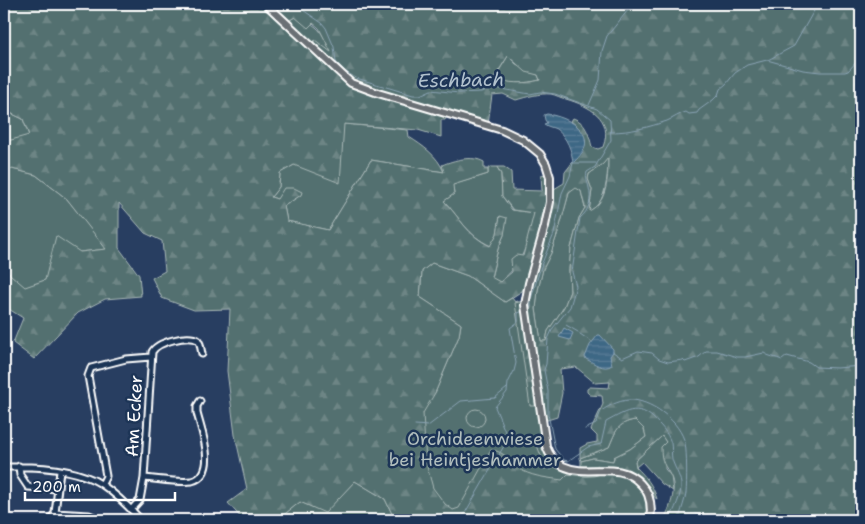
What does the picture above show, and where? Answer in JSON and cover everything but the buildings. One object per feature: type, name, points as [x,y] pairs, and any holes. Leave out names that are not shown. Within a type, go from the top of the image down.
[{"type":"main road","points":[[266,4],[349,82],[378,93],[508,133],[523,140],[537,150],[546,164],[550,182],[550,202],[525,305],[546,446],[553,459],[564,467],[618,471],[638,480],[645,488],[650,499],[650,520]]},
{"type":"street","name":"Am Ecker","points":[[132,510],[140,500],[144,478],[154,348],[190,337],[198,340],[202,354]]},
{"type":"street","name":"Am Ecker","points":[[102,484],[106,476],[96,429],[88,376],[90,368],[107,363],[152,357]]},
{"type":"street","name":"Am Ecker","points":[[144,478],[192,480],[203,473],[208,462],[197,413],[197,406],[200,401]]},
{"type":"street","points":[[4,467],[19,466],[60,471],[88,478],[102,484],[141,520]]},
{"type":"street","points":[[19,466],[20,475],[28,487],[58,488]]},
{"type":"street","points":[[50,520],[55,513],[60,471]]},
{"type":"street","points":[[55,513],[89,515],[96,518]]},
{"type":"green space","points":[[4,4],[261,4],[353,88],[447,116],[445,120],[441,120],[441,137],[418,130],[344,124],[340,183],[294,165],[280,173],[279,187],[271,197],[277,199],[284,188],[294,188],[302,192],[301,195],[284,206],[287,221],[328,230],[371,160],[444,172],[442,165],[447,163],[463,159],[479,160],[484,162],[484,169],[488,169],[488,174],[453,185],[454,194],[444,201],[470,232],[490,246],[497,234],[500,216],[507,218],[504,235],[498,249],[491,277],[500,282],[512,272],[511,259],[516,255],[523,256],[534,213],[513,210],[502,196],[501,174],[497,167],[504,167],[511,172],[512,190],[542,191],[541,175],[546,174],[549,193],[545,219],[526,284],[522,291],[505,302],[468,276],[432,263],[422,271],[420,297],[461,324],[459,336],[435,393],[423,413],[426,463],[433,488],[445,504],[453,510],[459,508],[491,450],[505,455],[523,471],[542,477],[562,480],[568,474],[595,476],[603,473],[614,473],[624,475],[632,479],[643,492],[648,510],[647,520],[395,520],[385,499],[355,481],[325,513],[300,502],[277,520],[243,520],[228,503],[247,489],[235,435],[227,371],[230,309],[194,310],[162,298],[152,278],[165,271],[162,241],[145,233],[119,203],[119,248],[139,275],[141,296],[105,299],[78,313],[34,359],[13,343],[23,318],[4,306],[4,269],[25,287],[45,280],[56,236],[80,252],[106,249],[67,199],[36,175],[4,167],[4,142],[29,135],[23,119],[4,110]]},
{"type":"green space","points":[[270,4],[861,4],[861,499],[859,502],[861,503],[861,520],[663,520],[670,505],[673,482],[662,457],[661,447],[666,442],[662,436],[635,461],[636,467],[649,482],[657,499],[642,480],[628,471],[613,467],[581,466],[581,461],[593,458],[613,461],[614,457],[630,449],[646,437],[644,429],[635,420],[629,421],[618,429],[609,447],[580,458],[580,448],[597,442],[597,436],[591,430],[603,404],[602,396],[590,395],[587,389],[590,387],[609,388],[610,382],[595,383],[576,367],[560,369],[562,393],[557,417],[544,421],[528,307],[534,274],[551,217],[554,189],[564,183],[565,172],[584,148],[577,126],[571,121],[573,118],[584,126],[592,147],[598,149],[603,147],[606,137],[602,121],[583,105],[551,94],[516,100],[503,94],[492,95],[488,124],[386,93],[351,80],[312,45],[315,40],[331,52],[319,28],[313,23],[308,28],[295,17],[288,21]],"holes":[[[508,56],[526,72],[538,75],[540,80],[517,83],[494,78]],[[608,158],[607,182],[604,193],[598,204],[589,211],[592,190],[588,179],[589,174]],[[576,188],[581,191],[585,208],[579,218],[571,248],[570,291],[564,307],[548,331],[546,341],[541,341],[536,309],[538,290],[543,269],[551,253],[569,193]]]},
{"type":"green space","points":[[295,17],[315,26],[325,39],[332,53],[312,45],[288,21]]},
{"type":"green space","points":[[508,56],[516,64],[538,75],[540,80],[517,83],[494,79]]},
{"type":"green space","points":[[4,110],[23,119],[29,136],[4,142]]},
{"type":"green space","points":[[344,124],[408,130],[409,137],[434,156],[444,172],[371,160],[328,230],[287,221],[284,206],[301,195],[277,199],[271,197],[279,187],[280,173],[294,165]]},
{"type":"green space","points":[[608,157],[605,188],[601,200],[589,212],[592,190],[588,179],[589,174],[603,164]]},
{"type":"green space","points":[[4,167],[36,175],[67,199],[107,249],[80,252],[45,280],[25,288],[4,269]]},
{"type":"green space","points":[[497,167],[501,174],[502,196],[512,210],[535,213],[527,243],[520,259],[509,274],[500,282],[491,278],[498,249],[504,235],[500,216],[497,234],[491,246],[470,232],[444,201],[454,194],[452,185],[488,174],[488,169]]},
{"type":"green space","points":[[576,187],[581,191],[585,208],[579,218],[571,248],[570,291],[564,307],[548,331],[546,341],[541,341],[536,309],[538,290],[543,269],[551,253],[569,193]]},
{"type":"green space","name":"Orchideenwiese bei Heintjeshammer","points":[[432,263],[468,276],[505,302],[512,298],[515,302],[518,301],[534,406],[537,406],[542,439],[538,440],[555,464],[569,472],[600,473],[600,475],[452,520],[281,435],[435,393],[459,336],[461,324],[420,297],[422,271]]},
{"type":"green space","points":[[523,301],[537,406],[530,406],[515,303]]},
{"type":"green space","points":[[476,409],[482,412],[485,418],[482,424],[476,427],[470,424],[467,418],[470,412]]},
{"type":"green space","points":[[635,420],[644,428],[646,437],[630,449],[614,457],[613,461],[593,458],[581,461],[580,458],[609,447],[618,429],[624,423]]},
{"type":"green space","points":[[662,436],[666,442],[665,469],[671,476],[673,491],[662,484],[642,462],[636,467],[635,461]]},
{"type":"green space","points":[[542,439],[555,464],[551,470],[549,468],[543,469],[538,463],[541,456],[535,440]]},
{"type":"green space","points":[[355,481],[385,499],[395,520],[277,520],[300,502],[325,512]]},
{"type":"water","points":[[547,114],[573,123],[583,133],[585,147],[573,163],[566,140],[556,129],[544,124],[547,123],[544,115]]},
{"type":"water","points":[[564,328],[573,333],[570,340],[559,337]]},
{"type":"water","points":[[598,335],[613,349],[610,356],[612,365],[609,367],[599,366],[585,357],[590,345]]},
{"type":"waterway","name":"Eschbach","points":[[294,4],[322,23],[334,47],[336,62],[346,72],[356,78],[413,95],[420,95],[431,90],[459,93],[481,92],[495,88],[530,94],[540,92],[555,94],[597,109],[610,120],[611,140],[595,167],[586,174],[590,200],[586,212],[580,218],[572,272],[576,286],[570,307],[553,328],[548,339],[544,370],[548,391],[548,414],[555,449],[564,460],[568,461],[588,447],[601,444],[606,422],[634,410],[646,413],[652,417],[668,435],[672,459],[681,484],[679,498],[669,520]]},
{"type":"waterway","points":[[589,105],[600,80],[602,51],[607,36],[633,4]]},
{"type":"waterway","points":[[768,60],[794,46],[816,7]]},
{"type":"waterway","points":[[611,132],[647,127],[667,121],[686,112],[689,114],[697,113],[718,95],[720,89],[735,73],[747,65],[767,60],[803,70],[845,72],[860,58]]},
{"type":"waterway","points":[[528,309],[531,307],[531,299],[542,263],[554,234],[562,193],[570,176],[573,163],[596,163]]},
{"type":"waterway","points":[[461,520],[508,439],[495,407],[507,392],[508,383],[514,371],[516,363],[510,328],[518,322],[518,313],[523,311]]},
{"type":"waterway","points":[[566,325],[578,332]]},
{"type":"waterway","points":[[580,334],[592,342]]},
{"type":"waterway","points":[[613,352],[622,358],[638,351],[652,353],[659,359],[668,362],[683,360],[685,362],[699,357],[706,351],[717,351],[737,357],[764,353],[782,360],[787,356],[809,362],[816,367],[861,366]]},
{"type":"waterway","points":[[415,425],[428,426],[461,401],[495,398],[507,388]]},
{"type":"waterway","points":[[585,429],[596,424],[601,411],[625,400],[641,402],[665,414],[678,428],[686,447],[686,493],[680,515]]},
{"type":"waterway","points":[[695,514],[711,520]]}]
